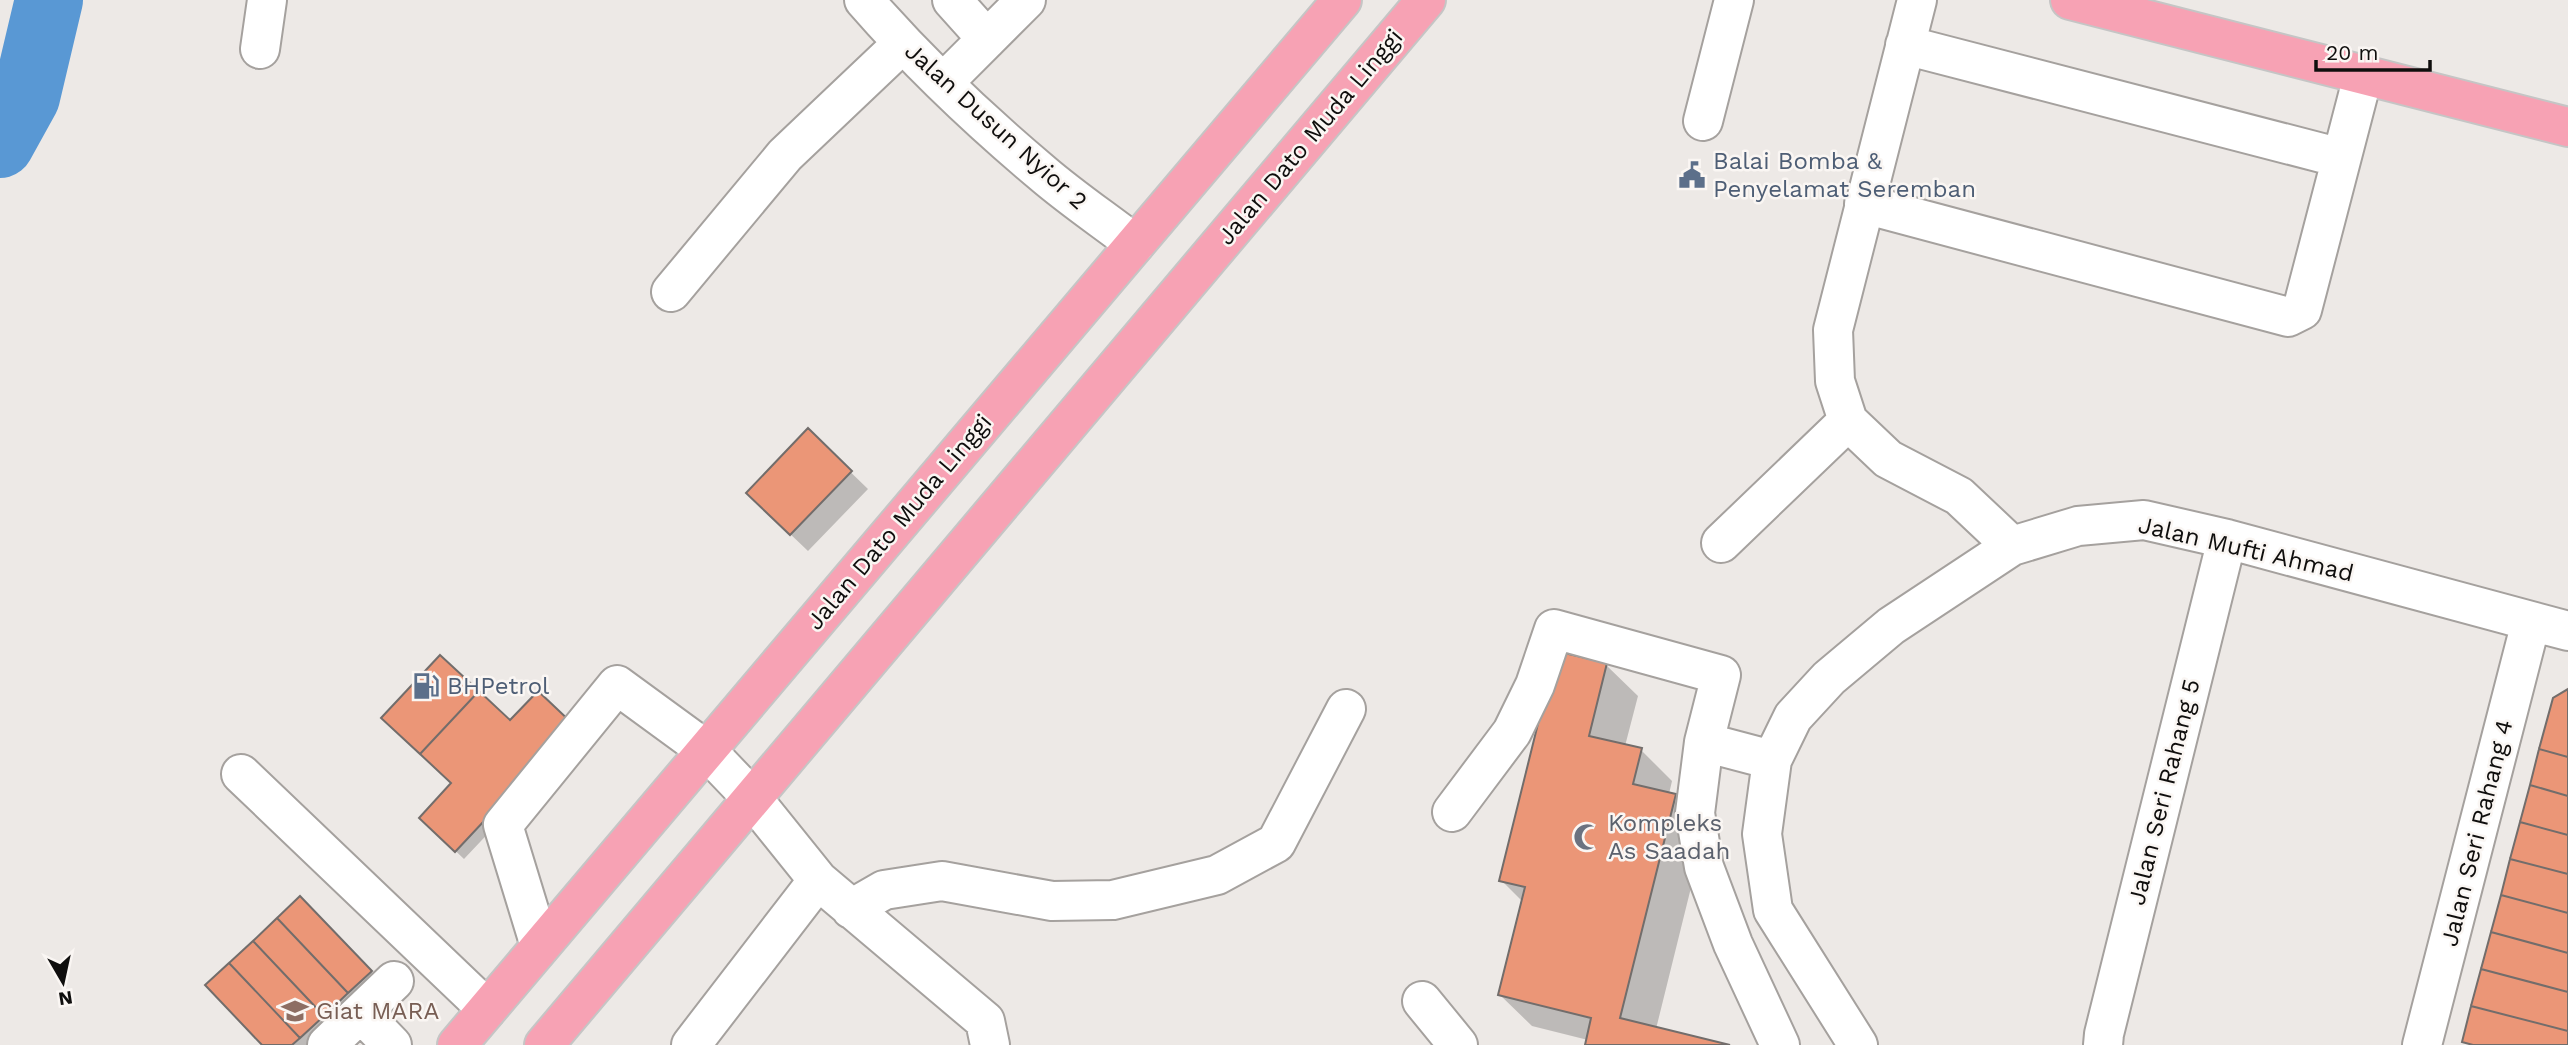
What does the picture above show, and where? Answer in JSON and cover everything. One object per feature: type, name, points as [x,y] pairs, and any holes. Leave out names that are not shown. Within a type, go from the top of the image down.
[{"type":"highway","name":"Jalan Dato Muda Linggi","points":[[457,1045],[1342,0]]},
{"type":"highway","name":"Jalan Dato Muda Linggi","points":[[560,1039],[752,798],[1426,0]]},
{"type":"highway","points":[[2070,0],[2568,127]]},
{"type":"street","points":[[260,49],[267,0]]},
{"type":"street","name":"Jalan Dusun Nyior 2","points":[[864,0],[902,44],[1042,173],[1135,244]]},
{"type":"street","points":[[952,0],[987,39]]},
{"type":"street","points":[[943,83],[1026,0]]},
{"type":"street","points":[[1703,121],[1734,0]]},
{"type":"street","points":[[1917,0],[1833,330],[1835,381],[1848,421],[1888,459],[1959,496],[2012,546]]},
{"type":"street","points":[[671,292],[785,155],[902,44]]},
{"type":"street","points":[[1905,45],[2341,158]]},
{"type":"street","points":[[1864,204],[2288,317],[2302,310],[2363,76]]},
{"type":"street","points":[[1721,543],[1848,421]]},
{"type":"street","name":"Jalan Mufti Ahmad","points":[[1858,1045],[1773,910],[1762,834],[1772,760],[1793,717],[1829,678],[1891,626],[2012,546],[2078,526],[2144,520],[2227,539],[2568,631]]},
{"type":"street","name":"Jalan Seri Rahang 5","points":[[2103,1045],[2227,539]]},
{"type":"street","name":"Jalan Seri Rahang 4","points":[[2422,1045],[2531,622]]},
{"type":"street","points":[[1452,812],[1512,732],[1535,685],[1554,629],[1721,675],[1704,742],[1695,813],[1704,867],[1733,944],[1780,1045]]},
{"type":"street","points":[[540,946],[503,825],[617,685],[706,750],[752,798],[818,880],[987,1033],[1015,1045]]},
{"type":"street","points":[[851,909],[884,890],[942,881],[1065,901],[1113,900],[1217,876],[1276,843],[1346,709]]},
{"type":"street","points":[[1704,742],[1772,760]]},
{"type":"street","points":[[241,774],[487,1009]]},
{"type":"street","points":[[691,1045],[818,880]]},
{"type":"street","points":[[327,1045],[394,981]]},
{"type":"street","points":[[1423,1001],[1458,1045]]},
{"type":"street","points":[[360,1013],[392,1045]]},
{"type":"building","points":[[808,428],[852,471],[790,535],[746,493]]},
{"type":"building","name":"Kompleks As Saadah","points":[[1556,651],[1607,663],[1589,736],[1642,748],[1633,784],[1676,794],[1620,1018],[1730,1045],[1585,1045],[1591,1018],[1498,995],[1525,887],[1499,881]]},
{"type":"building","points":[[440,655],[479,691],[420,754],[381,718]]},
{"type":"building","points":[[2568,689],[2568,757],[2539,749],[2553,698]]},
{"type":"building","points":[[479,691],[510,720],[538,691],[574,725],[455,852],[419,818],[451,783],[420,754]]},
{"type":"building","points":[[2539,749],[2568,757],[2568,796],[2530,785]]},
{"type":"building","points":[[2530,785],[2568,796],[2568,835],[2520,822]]},
{"type":"building","points":[[2520,822],[2568,835],[2568,874],[2510,859]]},
{"type":"building","points":[[2510,859],[2568,874],[2568,913],[2501,895]]},
{"type":"building","points":[[2501,895],[2568,913],[2568,953],[2491,932]]},
{"type":"building","points":[[300,896],[372,971],[348,993],[277,918]]},
{"type":"building","points":[[277,918],[348,993],[324,1016],[253,941]]},
{"type":"building","points":[[2491,932],[2568,953],[2568,992],[2481,969]]},
{"type":"building","points":[[253,941],[324,1016],[300,1038],[229,963]]},
{"type":"building","points":[[229,963],[300,1038],[292,1045],[262,1045],[205,985]]},
{"type":"building","points":[[2481,969],[2568,992],[2568,1031],[2471,1006]]},
{"type":"building","points":[[2471,1006],[2568,1031],[2568,1045],[2473,1045],[2462,1042]]},
{"type":"waterway","points":[[0,144],[26,97],[49,0]]},
{"type":"place","name":"Balai Bomba & Penyelamat Seremban","points":[[1692,175]]},
{"type":"place","name":"BHPetrol","points":[[426,686]]},
{"type":"place","name":"Kompleks As Saadah","points":[[1587,837]]},
{"type":"place","name":"Giat MARA","points":[[295,1011]]}]
